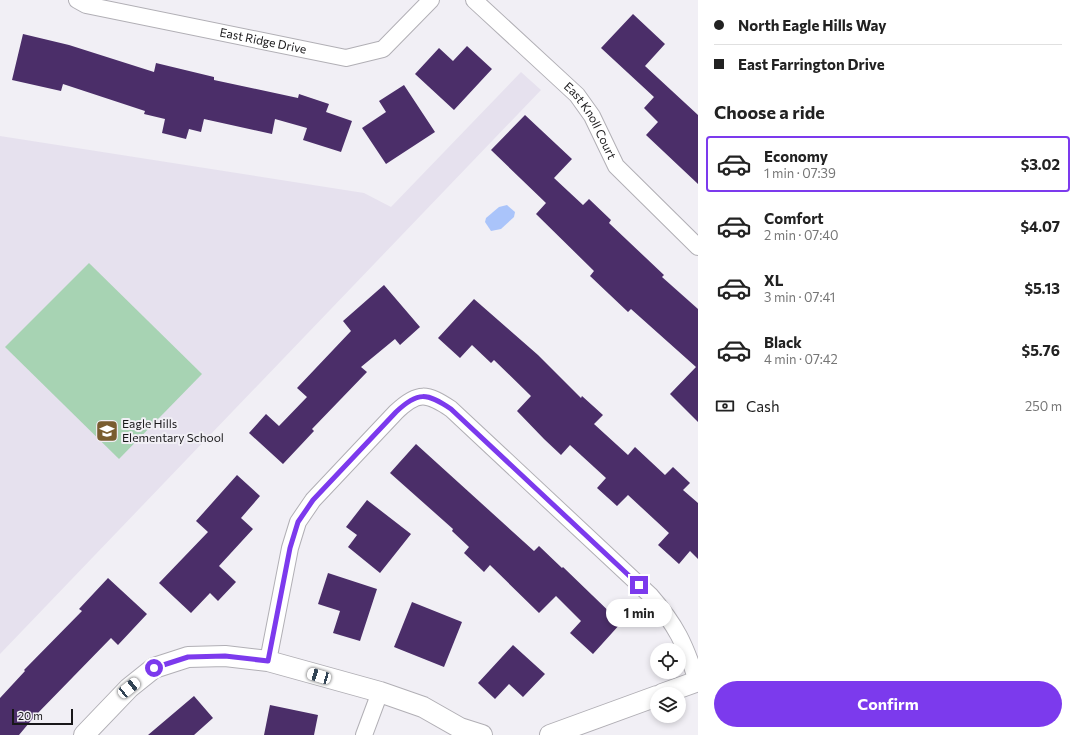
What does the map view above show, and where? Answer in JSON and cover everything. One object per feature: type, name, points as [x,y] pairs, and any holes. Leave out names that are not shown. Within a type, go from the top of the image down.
[{"type":"street","name":"East Ridge Drive","points":[[77,0],[86,5],[346,58],[383,49],[431,0]]},
{"type":"street","name":"East Knoll Court","points":[[474,0],[577,95],[592,116],[616,166],[698,247]]},
{"type":"street","points":[[268,661],[290,548],[298,522],[313,500],[396,412],[409,400],[422,395],[436,399],[451,409],[650,595],[669,617],[685,646],[698,681],[681,687]]},
{"type":"street","points":[[84,735],[129,688],[154,668],[188,657],[225,656],[268,661],[380,692],[424,707],[460,728],[482,735]]},
{"type":"street","points":[[364,735],[380,692]]},
{"type":"street","points":[[550,735],[650,699]]},
{"type":"shaded area","name":"Eagle Hills Elementary School","points":[[521,72],[541,90],[0,654],[0,136],[364,193],[391,207]]},
{"type":"green space","points":[[89,263],[202,374],[119,459],[5,347]]},
{"type":"water","points":[[507,205],[515,212],[514,217],[501,229],[491,231],[485,222],[486,218],[499,207]]},
{"type":"building","points":[[633,14],[665,44],[645,66],[698,115],[698,184],[646,135],[658,122],[644,108],[654,97],[601,48]]},
{"type":"building","points":[[23,34],[69,45],[154,72],[156,63],[214,77],[214,80],[298,98],[299,94],[329,104],[326,112],[352,121],[341,152],[303,140],[307,128],[275,119],[272,134],[204,119],[201,132],[189,129],[186,139],[162,133],[165,119],[144,114],[145,111],[63,84],[61,91],[12,80]]},
{"type":"building","points":[[467,46],[492,69],[454,110],[415,74],[439,48],[453,61]]},
{"type":"building","points":[[404,85],[435,132],[386,164],[362,128],[386,112],[379,101]]},
{"type":"building","points":[[525,115],[572,159],[554,178],[583,205],[589,199],[611,220],[609,223],[664,275],[662,277],[698,309],[698,422],[670,394],[696,367],[631,309],[628,312],[590,276],[594,271],[536,214],[546,203],[491,150]]},
{"type":"building","points":[[384,285],[420,327],[400,345],[395,339],[361,367],[367,372],[312,429],[314,431],[283,464],[249,433],[266,414],[279,426],[307,397],[297,388],[351,331],[343,321]]},
{"type":"building","points":[[474,299],[538,355],[581,398],[582,396],[603,415],[594,424],[628,455],[635,447],[665,475],[673,467],[690,483],[683,490],[698,503],[698,559],[690,551],[679,564],[658,545],[669,533],[628,495],[617,506],[597,488],[606,478],[570,445],[561,455],[544,439],[517,411],[531,396],[494,360],[491,363],[472,345],[460,358],[438,338]]},
{"type":"building","points":[[416,444],[534,551],[539,546],[621,623],[593,654],[570,633],[581,621],[556,596],[539,613],[490,565],[484,572],[464,553],[469,547],[452,531],[453,529],[390,473]]},
{"type":"building","points":[[237,475],[260,496],[241,518],[253,529],[219,566],[236,582],[218,601],[210,593],[191,613],[159,583],[208,532],[196,521]]},
{"type":"building","points":[[367,500],[411,534],[380,573],[348,547],[357,535],[346,527]]},
{"type":"building","points":[[328,573],[377,589],[360,641],[333,633],[340,611],[318,604]]},
{"type":"building","points":[[108,578],[147,614],[118,645],[111,638],[34,717],[19,735],[0,735],[0,698],[25,671],[24,670],[82,611],[79,609]]},
{"type":"building","points":[[412,602],[462,622],[444,667],[394,647]]},
{"type":"building","points":[[513,645],[545,674],[523,697],[509,684],[495,699],[478,683]]},
{"type":"building","points":[[194,696],[213,718],[194,735],[148,735]]},
{"type":"building","points":[[270,705],[318,715],[314,735],[264,735]]},
{"type":"place","name":"Eagle Hills Elementary School","points":[[107,431]]},
{"type":"route","points":[[154,668],[188,657],[225,656],[268,661],[290,548],[298,522],[313,500],[396,412],[409,400],[422,395],[436,399],[451,409],[639,585]]}]
